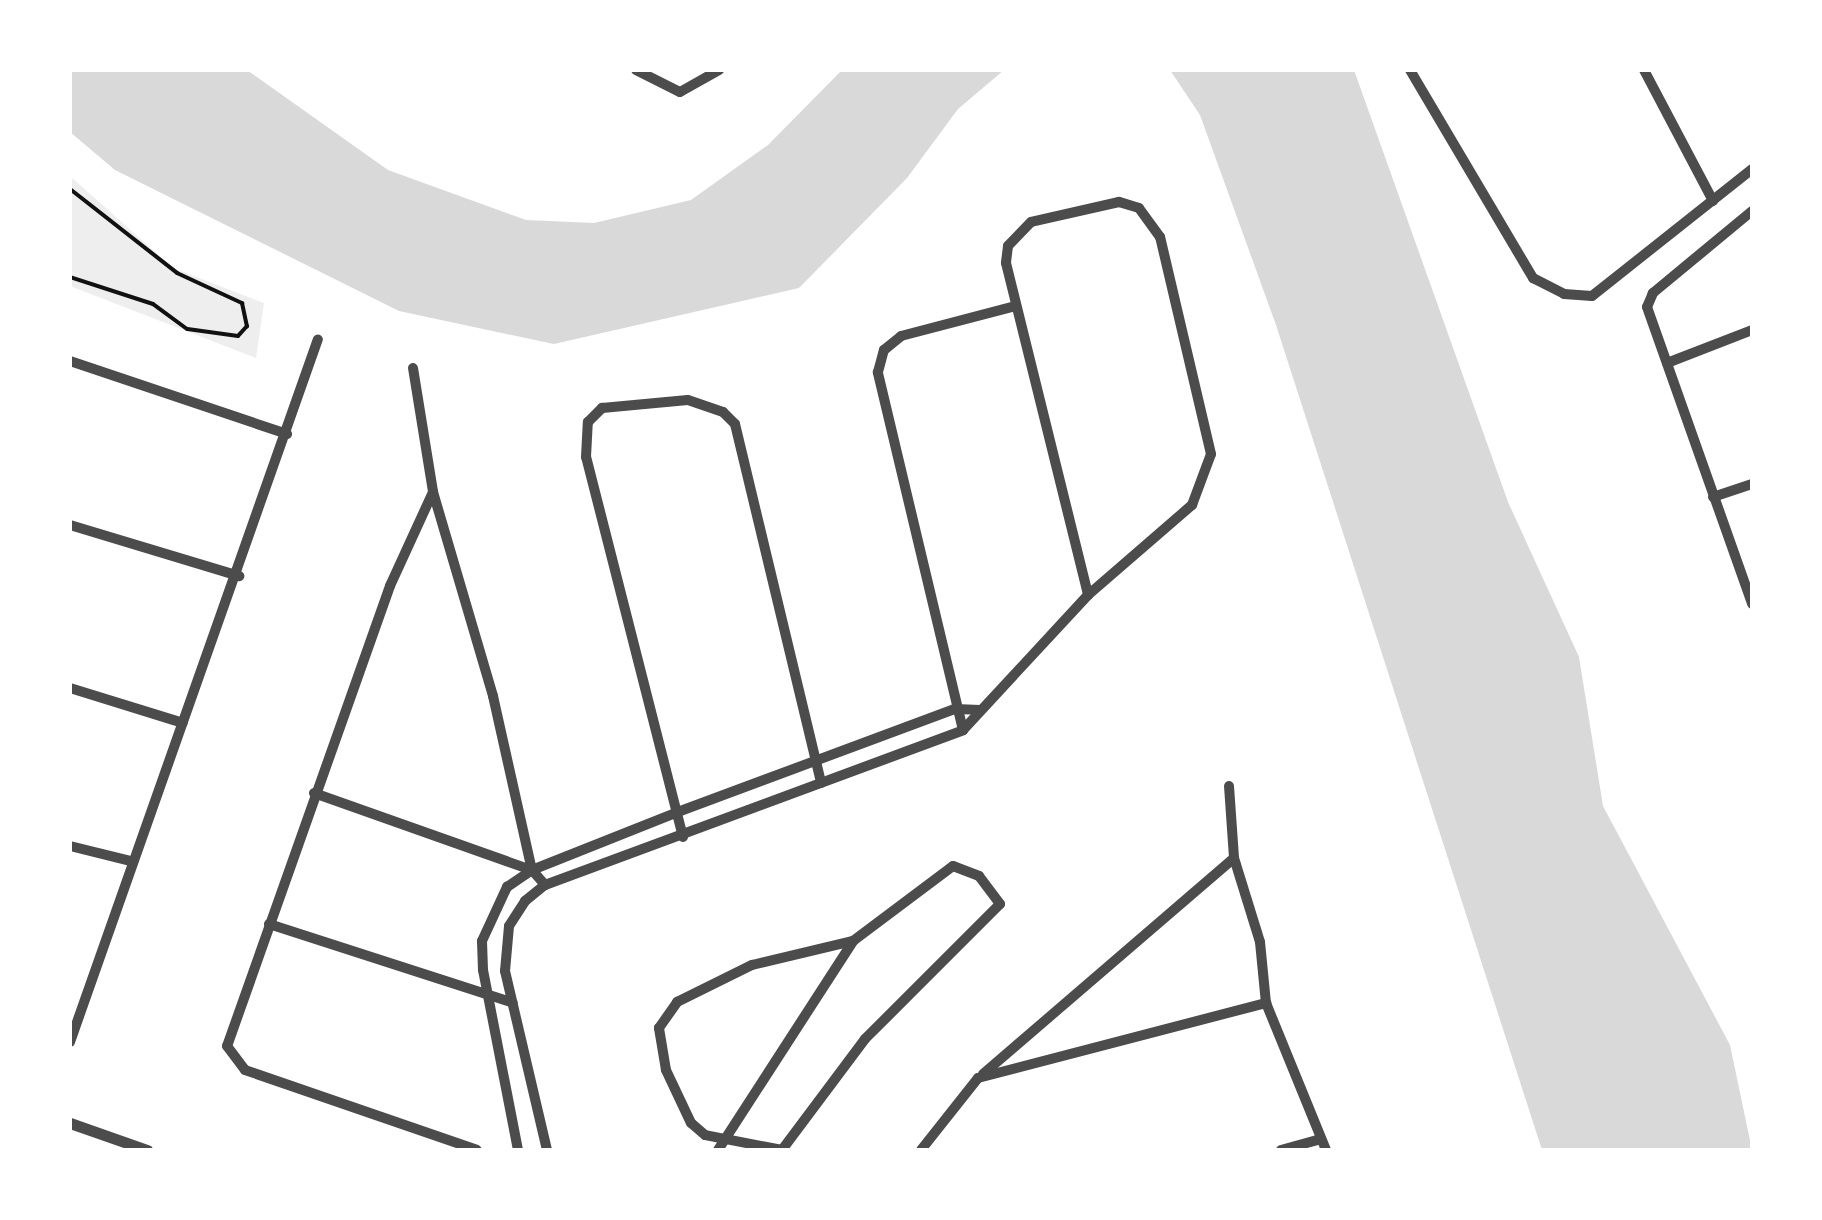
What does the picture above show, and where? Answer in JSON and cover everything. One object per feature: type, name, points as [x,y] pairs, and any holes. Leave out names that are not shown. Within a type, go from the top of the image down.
[{"type":"street","points":[[636,70],[667,90],[689,91],[719,70]]},
{"type":"street","points":[[1410,70],[1532,278],[1564,294],[1592,296],[1752,169]]},
{"type":"street","points":[[1644,70],[1714,202]]},
{"type":"street","points":[[533,1150],[546,1148],[505,971],[509,926],[545,885],[964,730],[1088,595],[1192,505],[1211,454],[1151,220],[1119,202],[1018,230],[1006,263],[1088,595]]},
{"type":"street","points":[[1752,212],[1648,299],[1752,604]]},
{"type":"street","points":[[964,730],[878,372],[884,350],[901,336],[1016,306]]},
{"type":"street","points":[[1668,363],[1752,330]]},
{"type":"street","points":[[70,1042],[76,1005],[239,576],[318,339]]},
{"type":"street","points":[[70,361],[288,434]]},
{"type":"street","points":[[412,368],[433,492],[493,696],[532,870],[545,885]]},
{"type":"street","points":[[683,837],[586,457],[588,422],[602,408],[688,400],[722,412],[734,424],[821,783]]},
{"type":"street","points":[[1714,498],[1752,484]]},
{"type":"street","points":[[433,492],[399,562],[227,1034],[236,1064],[478,1150]]},
{"type":"street","points":[[70,526],[239,576]]},
{"type":"street","points":[[70,688],[183,723]]},
{"type":"street","points":[[518,1150],[488,998],[482,941],[490,914],[507,887],[532,870],[675,813],[956,709],[980,710]]},
{"type":"street","points":[[1228,786],[1234,858],[1260,942],[1266,1004],[1323,1144],[1281,1150]]},
{"type":"street","points":[[314,793],[532,870]]},
{"type":"street","points":[[70,846],[132,862]]},
{"type":"street","points":[[921,1150],[978,1078],[1234,858]]},
{"type":"street","points":[[718,1150],[726,1138],[854,941],[953,866],[979,876],[1000,904],[865,1039],[782,1150],[726,1138],[705,1135],[691,1123],[666,1070],[659,1028],[677,1002],[752,965],[854,941]]},
{"type":"street","points":[[268,924],[513,1004]]},
{"type":"street","points":[[978,1078],[1266,1004]]},
{"type":"street","points":[[70,1123],[147,1150]]},
{"type":"path","points":[[70,188],[176,273],[242,303],[247,326],[238,336],[187,328],[153,304],[70,277]]},
{"type":"shaded area","points":[[70,70],[247,70],[388,170],[526,220],[594,223],[691,200],[768,145],[842,70],[1004,70],[958,109],[907,178],[799,288],[554,344],[399,311],[115,170],[70,132]]},
{"type":"shaded area","points":[[1170,70],[1354,70],[1508,502],[1579,657],[1603,806],[1730,1045],[1752,1150],[1542,1150],[1276,325],[1200,115]]},
{"type":"shaded area","points":[[70,176],[173,268],[264,303],[256,358],[70,286]]}]
